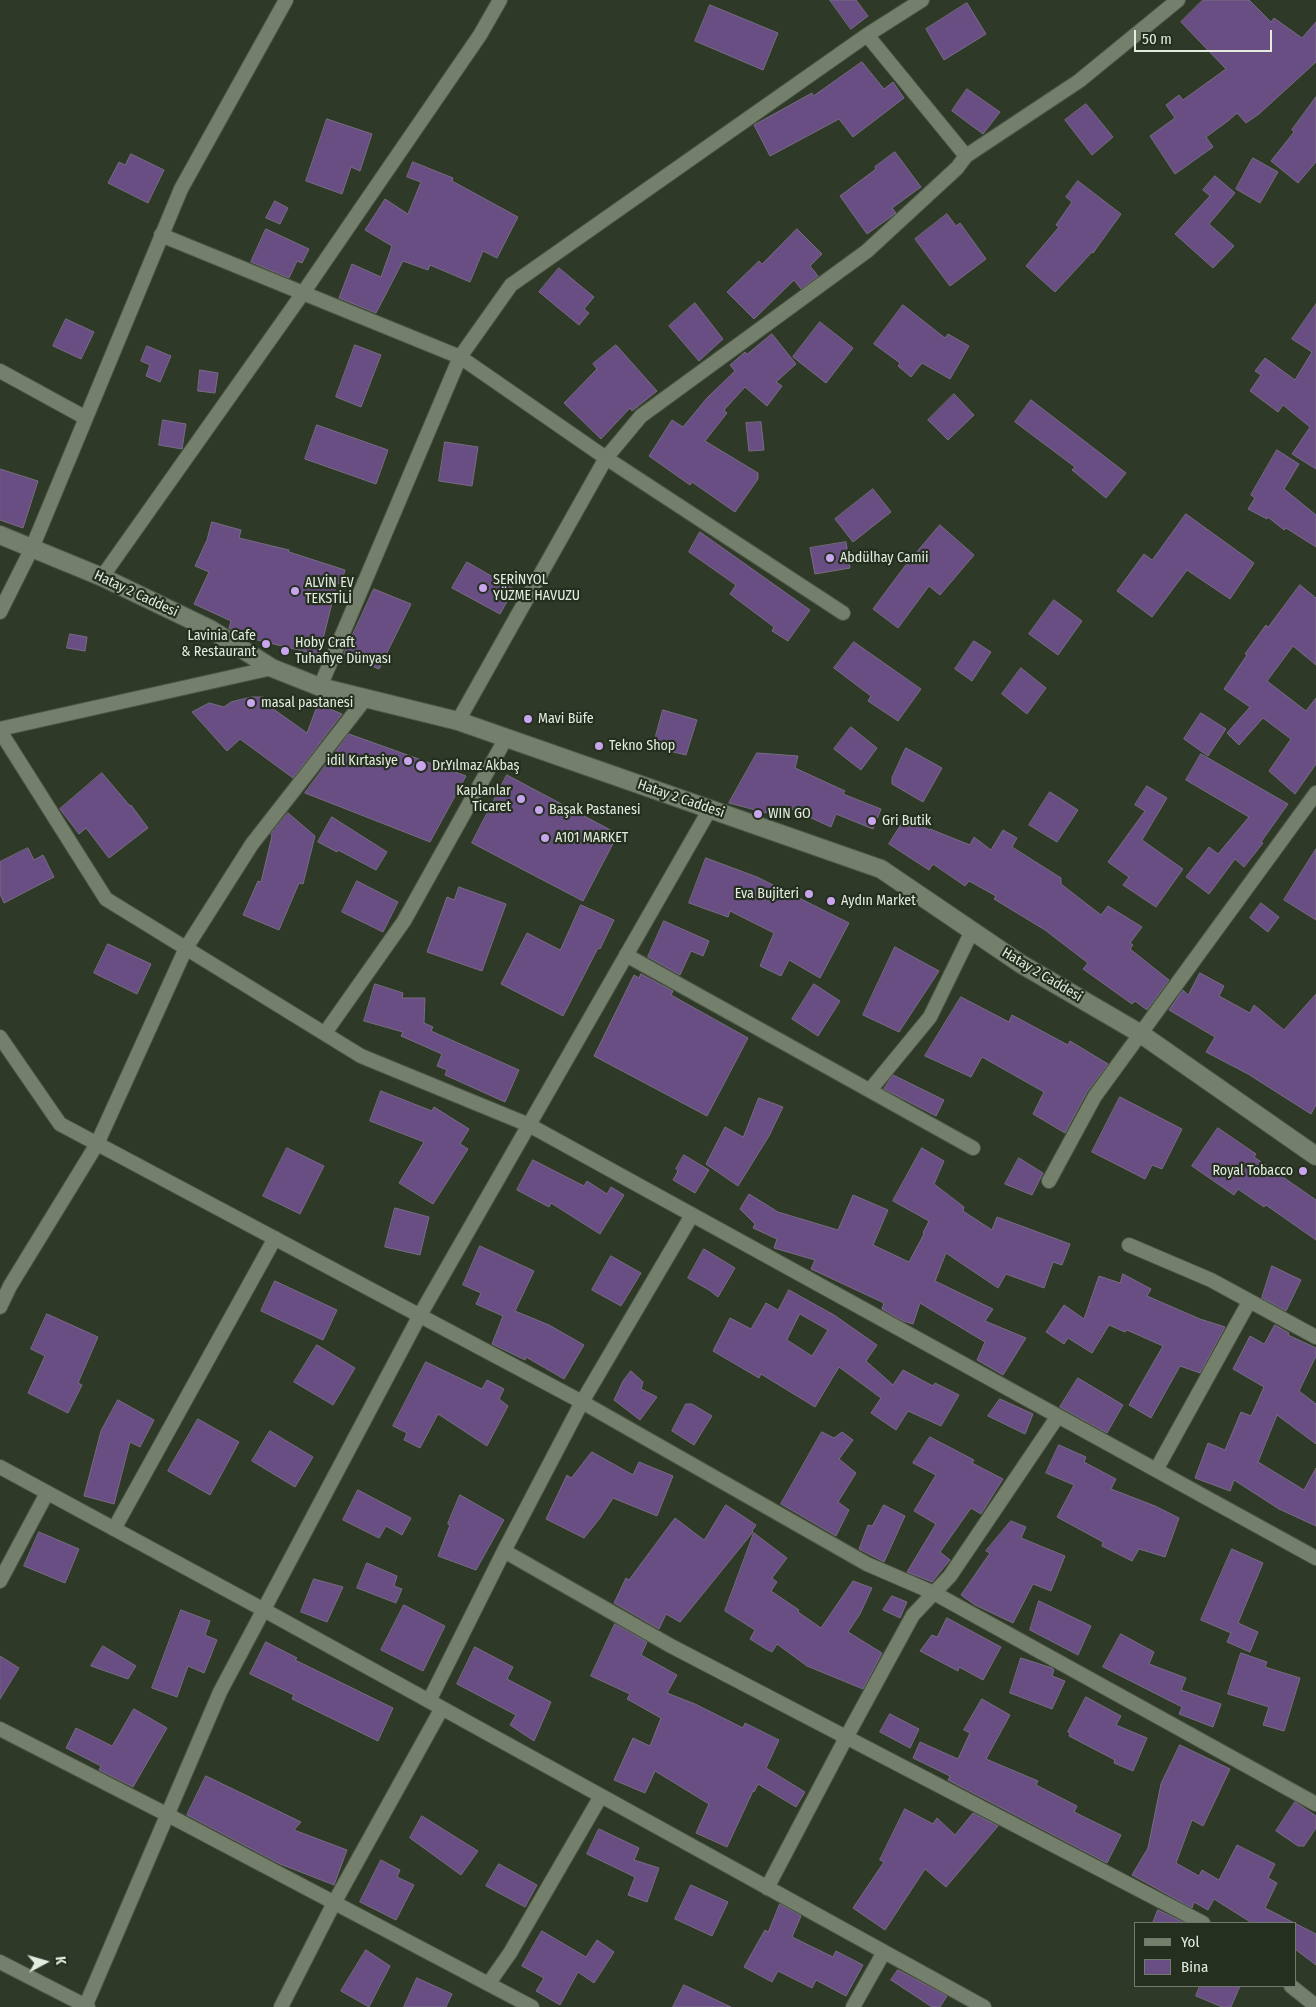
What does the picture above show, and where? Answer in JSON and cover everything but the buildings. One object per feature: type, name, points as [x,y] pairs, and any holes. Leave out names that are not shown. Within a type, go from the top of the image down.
[{"type":"street","points":[[0,612],[32,548],[181,189],[286,0]]},
{"type":"street","points":[[102,576],[303,293],[480,34],[500,0]]},
{"type":"street","points":[[320,687],[460,356],[511,285],[867,35],[922,0]]},
{"type":"street","points":[[458,721],[606,458],[641,416],[867,251],[957,168],[966,156],[1079,81],[1178,0]]},
{"type":"street","points":[[867,35],[966,156]]},
{"type":"street","points":[[161,235],[460,356],[606,458],[843,613]]},
{"type":"street","points":[[0,371],[86,418]]},
{"type":"street","name":"Hatay 2 Caddesi","points":[[0,535],[102,576],[210,629],[272,668],[320,687],[458,721],[881,869],[1021,964],[1142,1034],[1316,1156]]},
{"type":"street","points":[[272,668],[0,730],[106,899],[361,1056],[528,1125],[1316,1558]]},
{"type":"street","points":[[0,1307],[5,1284],[97,1144],[186,948],[252,844],[366,698]]},
{"type":"street","points":[[325,1033],[404,921],[506,738]]},
{"type":"street","points":[[1049,1181],[1095,1096],[1316,794]]},
{"type":"street","points":[[0,1962],[86,2007],[220,1692],[420,1315],[710,809]]},
{"type":"street","points":[[870,1090],[930,1017],[972,931]]},
{"type":"street","points":[[626,955],[973,1148]]},
{"type":"street","points":[[0,1037],[60,1124],[582,1402],[867,1564],[934,1592],[1316,1804]]},
{"type":"street","points":[[429,1701],[504,1551],[582,1402],[692,1215]]},
{"type":"street","points":[[114,1529],[275,1238]]},
{"type":"street","points":[[1130,1245],[1211,1280],[1316,1337]]},
{"type":"street","points":[[1156,1470],[1249,1302]]},
{"type":"street","points":[[768,1888],[847,1736],[913,1615],[950,1576],[1058,1416]]},
{"type":"street","points":[[0,1468],[264,1610],[984,2007]]},
{"type":"street","points":[[0,1581],[47,1493]]},
{"type":"street","points":[[504,1551],[671,1646],[1201,1922]]},
{"type":"street","points":[[281,2007],[334,1903],[442,1708]]},
{"type":"street","points":[[0,1729],[168,1815],[532,2007]]},
{"type":"street","points":[[489,1983],[510,1953],[602,1796]]},
{"type":"street","points":[[853,2007],[884,1952]]},
{"type":"street","points":[[1292,1987],[1316,2006]]},
{"type":"place","name":"Abdülhay Camii","points":[[830,558]]},
{"type":"place","name":"SERİNYOL YÜZME HAVUZU","points":[[483,588]]},
{"type":"place","name":"ALVİN EV TEKSTİLİ","points":[[295,591]]},
{"type":"place","name":"Lavinia Cafe & Restaurant","points":[[266,644]]},
{"type":"place","name":"Hoby Craft Tuhafiye Dünyası","points":[[285,651]]},
{"type":"place","name":"masal pastanesi","points":[[251,703]]},
{"type":"place","name":"Mavi Büfe","points":[[528,719]]},
{"type":"place","name":"Tekno Shop","points":[[599,746]]},
{"type":"place","name":"idil Kırtasiye","points":[[408,761]]},
{"type":"place","name":"Dr.Yılmaz Akbaş","points":[[421,766]]},
{"type":"place","name":"Kaplanlar Ticaret","points":[[521,799]]},
{"type":"place","name":"Başak Pastanesi","points":[[539,810]]},
{"type":"place","name":"WIN GO","points":[[758,814]]},
{"type":"place","name":"Gri Butik","points":[[872,821]]},
{"type":"place","name":"A101 MARKET","points":[[545,838]]},
{"type":"place","name":"Eva Bujiteri","points":[[809,894]]},
{"type":"place","name":"Aydın Market","points":[[831,901]]},
{"type":"place","name":"Royal Tobacco","points":[[1303,1171]]}]
